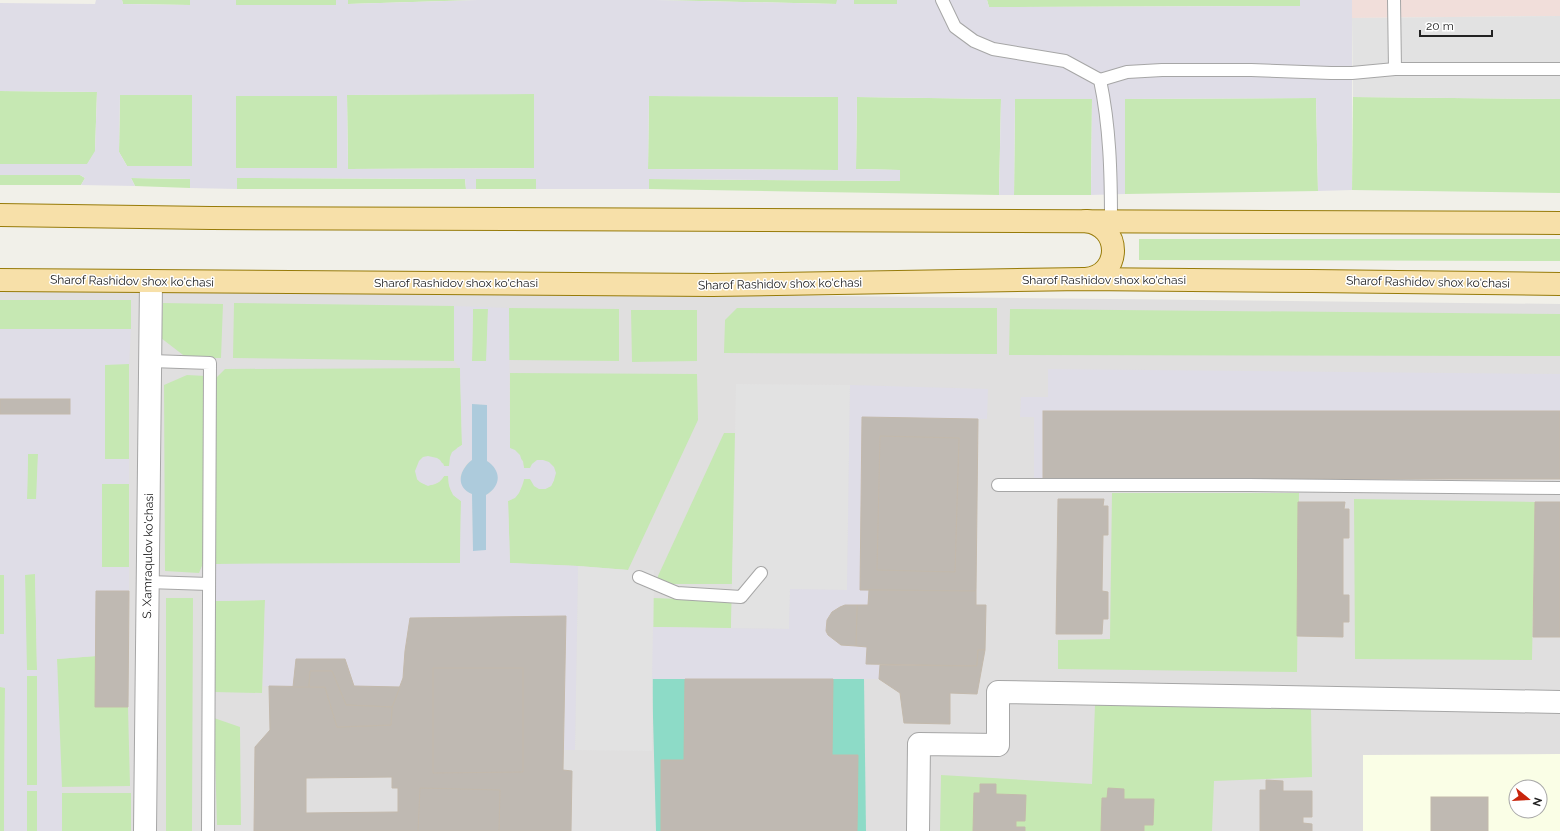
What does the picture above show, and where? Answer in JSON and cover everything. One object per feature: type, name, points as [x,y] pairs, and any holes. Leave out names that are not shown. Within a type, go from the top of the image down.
[{"type":"main road","points":[[0,215],[227,218],[1560,223]]},
{"type":"main road","points":[[1083,279],[1095,277],[1106,270],[1114,255],[1111,238],[1106,231],[1100,225],[1084,221]]},
{"type":"main road","name":"Sharof Rashidov shox ko'chasi","points":[[0,280],[712,285],[1083,279],[1560,284]]},
{"type":"street","name":"S. Xamraqulov ko'chasi","points":[[145,831],[151,282]]},
{"type":"street","points":[[918,831],[919,744],[998,745],[998,692],[1560,702]]},
{"type":"lane","points":[[942,0],[955,27],[974,41],[993,49],[1065,61],[1100,80],[1127,72],[1162,70],[1251,70],[1352,73],[1395,69],[1560,69]]},
{"type":"lane","points":[[1394,0],[1395,69]]},
{"type":"lane","points":[[1100,80],[1106,109],[1111,179],[1111,221]]},
{"type":"lane","points":[[151,361],[210,363],[208,831]]},
{"type":"lane","points":[[998,485],[1249,485],[1560,488]]},
{"type":"lane","points":[[639,577],[677,593],[741,597],[761,573]]},
{"type":"lane","points":[[148,582],[209,584]]},
{"type":"shaded area","points":[[96,0],[122,0],[123,4],[190,5],[190,0],[236,0],[236,5],[336,5],[336,0],[348,0],[348,4],[477,0],[656,0],[836,4],[837,0],[854,0],[854,4],[897,4],[897,0],[987,0],[989,7],[1300,6],[1300,0],[1352,0],[1352,190],[1318,191],[1316,98],[1125,99],[1125,194],[1091,195],[1092,99],[1015,99],[1014,195],[999,195],[1001,99],[857,97],[856,169],[900,170],[900,181],[649,179],[649,189],[536,189],[536,179],[476,179],[476,189],[466,189],[465,179],[237,178],[237,189],[190,188],[190,179],[131,178],[135,186],[81,185],[85,178],[80,175],[0,175],[0,164],[87,164],[95,151],[97,92],[0,91],[0,3],[95,4]],"holes":[[[534,94],[534,168],[348,169],[347,95]],[[120,95],[192,95],[192,166],[127,166],[119,152]],[[236,96],[337,96],[337,168],[236,168]],[[649,96],[838,97],[838,170],[648,169]]]},
{"type":"shaded area","points":[[1352,0],[1560,0],[1560,16],[1352,18]]},
{"type":"shaded area","points":[[1560,16],[1560,99],[1353,97],[1352,18]]},
{"type":"shaded area","points":[[0,287],[1560,304],[1560,831],[0,831]]},
{"type":"shaded area","points":[[454,306],[509,308],[510,448],[515,450],[520,455],[524,468],[530,468],[537,460],[543,460],[549,462],[554,467],[556,473],[551,486],[545,489],[539,489],[534,486],[530,479],[524,479],[519,493],[515,498],[508,501],[510,563],[578,566],[575,750],[564,750],[566,616],[410,618],[403,678],[400,687],[354,686],[345,659],[296,659],[293,687],[263,686],[265,600],[215,601],[214,564],[460,563],[461,501],[453,495],[449,485],[448,476],[444,476],[439,482],[428,486],[417,479],[415,471],[419,461],[423,457],[428,456],[437,458],[444,466],[449,466],[452,452],[462,445],[460,368],[454,361]],"holes":[[[473,309],[488,309],[486,361],[472,361]],[[472,404],[487,405],[487,461],[491,464],[491,493],[486,495],[486,550],[473,550],[472,494],[464,488],[460,476],[466,464],[472,460]]]},
{"type":"shaded area","points":[[0,329],[131,329],[129,364],[105,365],[105,459],[129,459],[129,484],[102,484],[102,567],[129,567],[129,591],[96,591],[96,656],[57,659],[62,787],[62,831],[37,831],[37,791],[27,791],[27,831],[4,831],[5,688],[0,687],[0,634],[4,634],[4,575],[0,575],[0,414],[70,414],[70,399],[0,399]],"holes":[[[28,454],[38,454],[36,499],[27,499]],[[35,574],[37,670],[27,670],[25,575]],[[27,676],[37,676],[37,785],[27,785]]]},
{"type":"shaded area","points":[[1048,369],[1560,374],[1560,411],[1044,411],[1043,479],[1034,479],[1034,417],[1020,417],[1021,397],[1048,397]]},
{"type":"shaded area","points":[[736,384],[850,385],[847,590],[790,589],[789,629],[731,628]]},
{"type":"shaded area","points":[[850,385],[988,389],[987,419],[862,417],[860,590],[869,590],[868,605],[840,607],[832,612],[827,620],[826,631],[828,635],[841,645],[867,647],[866,664],[880,665],[879,679],[652,679],[653,627],[789,629],[790,589],[847,590]]},
{"type":"shaded area","points":[[578,566],[628,570],[654,570],[652,751],[575,750]]},
{"type":"shaded area","points":[[1560,754],[1560,831],[1363,831],[1363,755]]},
{"type":"green space","points":[[122,0],[190,0],[190,5],[123,4]]},
{"type":"green space","points":[[236,0],[336,0],[336,5],[235,5]]},
{"type":"green space","points":[[348,0],[477,0],[348,4]]},
{"type":"green space","points":[[656,0],[837,0],[837,4]]},
{"type":"green space","points":[[854,0],[897,0],[897,4],[854,4]]},
{"type":"green space","points":[[987,0],[1300,0],[1301,6],[989,7]]},
{"type":"green space","points":[[0,91],[97,92],[95,152],[87,165],[0,164]]},
{"type":"green space","points":[[534,93],[535,168],[348,169],[347,95]]},
{"type":"green space","points":[[120,95],[193,95],[192,166],[127,166],[119,152]]},
{"type":"green space","points":[[236,96],[337,96],[337,168],[236,168]]},
{"type":"green space","points":[[649,96],[839,97],[838,170],[648,169]]},
{"type":"green space","points":[[857,97],[1001,99],[999,195],[649,189],[649,179],[900,181],[899,170],[856,169]]},
{"type":"green space","points":[[1353,97],[1560,99],[1560,193],[1352,190]]},
{"type":"green space","points":[[1316,98],[1318,191],[1125,194],[1125,99]]},
{"type":"green space","points":[[1015,99],[1092,99],[1091,195],[1014,195]]},
{"type":"green space","points":[[0,175],[80,175],[85,178],[81,185],[0,185]]},
{"type":"green space","points":[[131,178],[190,179],[190,188],[135,186]]},
{"type":"green space","points":[[237,178],[465,179],[466,189],[237,189]]},
{"type":"green space","points":[[476,179],[536,179],[536,189],[476,189]]},
{"type":"green space","points":[[1139,239],[1560,239],[1560,261],[1139,260]]},
{"type":"green space","points":[[0,300],[131,300],[131,329],[0,329]]},
{"type":"green space","points":[[163,303],[223,304],[221,358],[187,358],[161,338]]},
{"type":"green space","points":[[234,303],[454,306],[454,361],[233,358]]},
{"type":"green space","points":[[509,308],[619,309],[619,361],[509,360]]},
{"type":"green space","points":[[737,308],[997,308],[997,354],[724,353],[725,320]]},
{"type":"green space","points":[[473,309],[488,309],[487,361],[472,361]]},
{"type":"green space","points":[[1010,309],[1560,314],[1560,356],[1009,355]]},
{"type":"green space","points":[[631,310],[697,310],[697,361],[632,362]]},
{"type":"green space","points":[[105,364],[129,364],[129,459],[105,459]]},
{"type":"green space","points":[[460,368],[462,445],[457,448],[449,466],[444,466],[443,463],[417,479],[424,484],[431,485],[441,480],[444,476],[449,476],[451,490],[461,501],[460,563],[214,564],[216,378],[225,369]]},
{"type":"green space","points":[[510,373],[697,374],[698,420],[628,570],[510,563],[508,501],[519,492],[524,479],[530,479],[545,489],[551,486],[554,480],[530,468],[524,468],[523,461],[510,448]]},
{"type":"green space","points":[[187,375],[206,376],[204,561],[199,573],[165,571],[164,385]]},
{"type":"green space","points":[[724,433],[736,433],[732,584],[661,584],[657,582],[658,576]]},
{"type":"green space","points":[[28,454],[38,454],[37,499],[27,499]]},
{"type":"green space","points":[[102,484],[129,484],[129,567],[102,568]]},
{"type":"green space","points":[[1112,493],[1299,493],[1297,672],[1058,669],[1058,640],[1110,639]]},
{"type":"green space","points":[[1354,499],[1535,502],[1532,660],[1355,659]]},
{"type":"green space","points":[[25,574],[35,574],[37,670],[26,670]]},
{"type":"green space","points":[[0,575],[4,575],[4,634],[0,634]]},
{"type":"green space","points":[[166,598],[193,598],[192,831],[166,831]]},
{"type":"green space","points":[[653,598],[732,601],[731,628],[653,627]]},
{"type":"green space","points":[[265,600],[262,693],[214,692],[215,601]]},
{"type":"green space","points":[[96,656],[95,707],[128,707],[130,786],[59,787],[57,659]]},
{"type":"green space","points":[[26,676],[37,676],[38,785],[27,785]]},
{"type":"green space","points":[[864,678],[866,831],[656,831],[652,679]]},
{"type":"green space","points":[[0,687],[5,687],[4,831],[0,831]]},
{"type":"green space","points":[[1095,705],[1311,708],[1312,777],[1214,781],[1212,831],[940,831],[941,775],[1092,784]]},
{"type":"green space","points":[[214,718],[240,727],[241,825],[217,825]]},
{"type":"green space","points":[[27,791],[38,791],[37,831],[27,831]]},
{"type":"green space","points":[[62,793],[131,793],[131,831],[62,831]]},
{"type":"water","points":[[472,404],[487,405],[487,461],[495,469],[498,478],[495,487],[486,495],[486,550],[473,551],[472,494],[463,487],[461,483],[462,473],[472,460]]},
{"type":"building","points":[[0,399],[70,399],[70,414],[0,414]]},
{"type":"building","points":[[1043,411],[1560,411],[1560,479],[1043,479]]},
{"type":"building","points":[[862,417],[978,419],[976,591],[860,590]]},
{"type":"building","points":[[880,436],[959,438],[955,572],[877,570]]},
{"type":"building","points":[[1058,499],[1104,499],[1103,506],[1108,506],[1108,535],[1103,535],[1102,591],[1108,592],[1108,619],[1103,619],[1102,634],[1056,634]]},
{"type":"building","points":[[1298,502],[1345,502],[1344,509],[1349,509],[1349,538],[1343,538],[1343,595],[1349,595],[1349,622],[1343,622],[1343,637],[1297,636]]},
{"type":"building","points":[[1535,502],[1560,502],[1560,637],[1533,637]]},
{"type":"building","points":[[869,590],[976,591],[976,605],[986,605],[985,650],[978,650],[977,666],[866,664],[867,647],[856,646],[857,605],[868,605]]},
{"type":"building","points":[[96,591],[129,591],[128,707],[95,707]]},
{"type":"building","points":[[845,605],[857,605],[856,646],[841,645],[828,635],[826,631],[827,620],[832,612]]},
{"type":"building","points":[[566,616],[563,770],[572,771],[571,831],[254,831],[255,747],[270,730],[269,686],[325,687],[337,727],[391,725],[392,707],[403,678],[410,618]],"holes":[[[392,777],[392,788],[398,788],[398,812],[306,813],[306,778]]]},
{"type":"building","points":[[978,650],[985,650],[977,694],[950,693],[950,724],[904,723],[900,693],[879,679],[880,665],[977,666]]},
{"type":"building","points":[[296,659],[345,659],[354,686],[400,687],[392,707],[346,705],[332,671],[310,671],[309,687],[293,687]]},
{"type":"building","points":[[433,668],[523,668],[523,772],[433,773]]},
{"type":"building","points":[[310,671],[332,671],[346,705],[392,707],[391,725],[337,727],[325,687],[309,687]]},
{"type":"building","points":[[685,679],[833,679],[832,755],[858,755],[857,831],[661,831],[661,760],[684,760]]},
{"type":"building","points":[[1266,780],[1283,781],[1283,791],[1312,791],[1312,817],[1303,817],[1303,823],[1312,824],[1312,831],[1260,831],[1260,790],[1266,790]]},
{"type":"building","points":[[980,784],[996,784],[996,794],[1026,795],[1025,821],[1016,821],[1016,827],[1025,827],[1025,831],[973,831],[974,793],[980,793]]},
{"type":"building","points":[[420,788],[500,790],[499,831],[418,831]]},
{"type":"building","points":[[1108,788],[1124,789],[1124,799],[1154,799],[1153,825],[1144,825],[1144,831],[1101,831],[1102,798],[1107,798]]},
{"type":"building","points":[[1431,797],[1488,797],[1488,831],[1431,831]]}]
